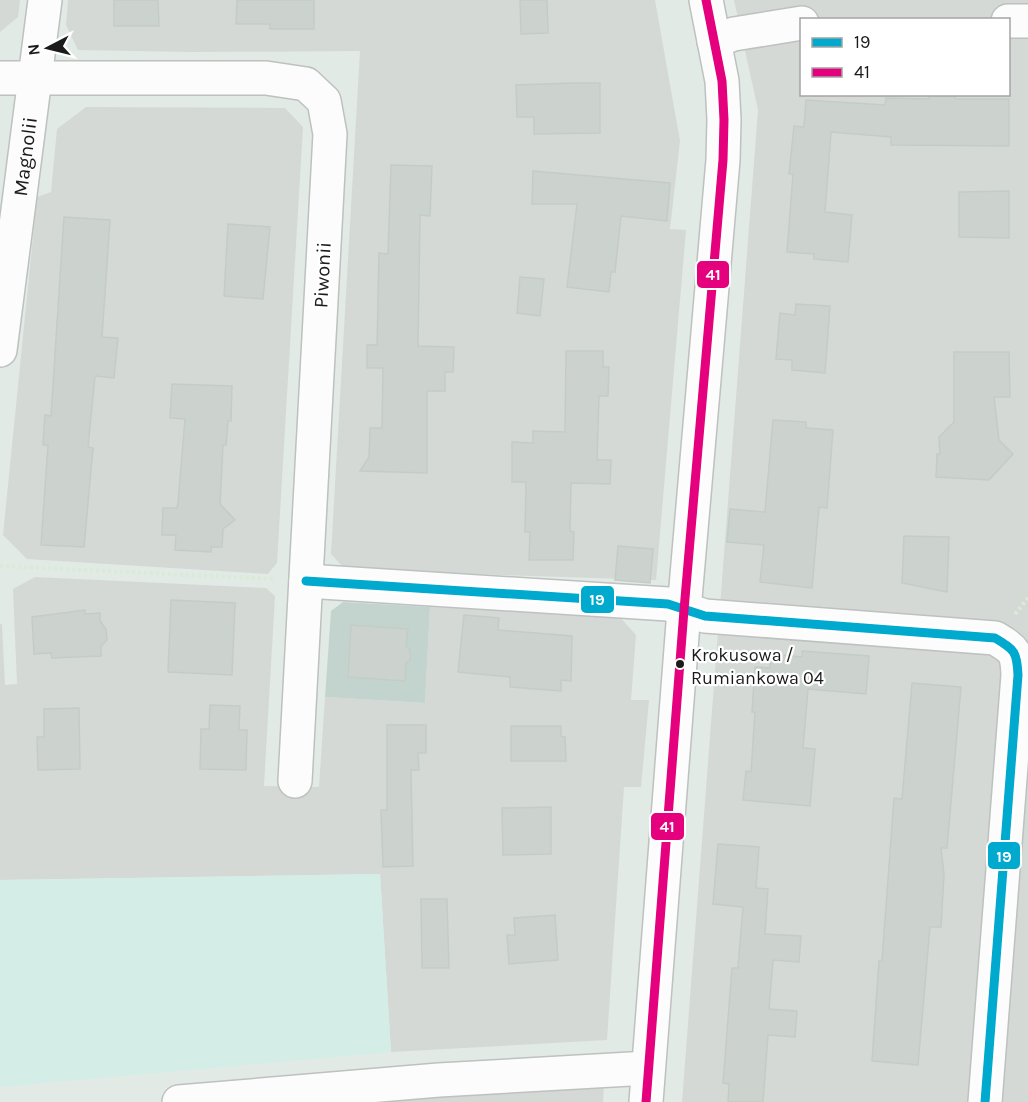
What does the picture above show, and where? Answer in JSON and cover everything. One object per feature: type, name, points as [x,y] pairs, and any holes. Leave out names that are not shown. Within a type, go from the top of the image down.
[{"type":"street","name":"Magnolii","points":[[0,350],[45,0]]},
{"type":"street","points":[[646,1102],[684,610],[723,160],[722,81],[706,0]]},
{"type":"street","points":[[1010,21],[1028,21]]},
{"type":"street","points":[[714,41],[734,34],[800,23]]},
{"type":"street","name":"Piwonii","points":[[0,78],[266,78],[306,84],[324,101],[330,134],[295,781]]},
{"type":"street","points":[[306,581],[668,604],[705,616],[995,638],[1012,648],[1017,659],[1018,675],[984,1102]]},
{"type":"street","points":[[179,1102],[439,1080],[648,1068]]},
{"type":"path","points":[[0,567],[306,581]]},
{"type":"shaded area","points":[[0,0],[20,0],[18,17],[0,32]]},
{"type":"shaded area","points":[[68,0],[655,0],[680,141],[670,229],[686,230],[656,580],[346,570],[331,554],[360,51],[78,50],[66,25]]},
{"type":"shaded area","points":[[734,0],[1028,0],[1028,1102],[682,1102],[758,110]]},
{"type":"shaded area","points":[[86,107],[285,108],[303,127],[277,563],[268,574],[27,559],[3,535],[37,197],[51,192],[57,129]]},
{"type":"shaded area","points":[[35,577],[266,588],[275,596],[264,786],[319,787],[325,697],[425,703],[430,607],[619,616],[636,635],[631,700],[649,700],[641,787],[624,787],[607,1040],[391,1052],[380,874],[0,880],[0,623],[2,625],[5,685],[17,684],[13,589]]},
{"type":"shaded area","points":[[343,602],[430,607],[425,703],[325,697],[331,611]]},
{"type":"shaded area","points":[[380,874],[391,1052],[0,1087],[0,880]]},
{"type":"shaded area","points":[[604,1084],[603,1102],[323,1102]]},
{"type":"building","points":[[114,0],[158,0],[159,26],[114,26]]},
{"type":"building","points":[[237,0],[314,0],[314,29],[270,29],[270,24],[236,24]]},
{"type":"building","points":[[520,0],[547,0],[548,33],[521,34]]},
{"type":"building","points":[[600,83],[600,133],[534,134],[534,117],[517,117],[516,85]]},
{"type":"building","points":[[929,96],[955,96],[955,99],[1009,99],[1009,146],[891,145],[891,137],[831,132],[825,212],[852,215],[848,262],[814,259],[814,254],[787,252],[793,174],[789,174],[794,126],[804,127],[806,100],[885,105],[886,98],[929,99]]},
{"type":"building","points":[[391,165],[432,166],[430,216],[420,215],[418,346],[454,347],[453,372],[445,372],[445,391],[427,391],[427,473],[360,471],[369,457],[370,428],[382,428],[383,368],[367,368],[367,345],[377,345],[379,253],[388,254]]},
{"type":"building","points":[[533,171],[670,183],[667,221],[621,216],[615,272],[611,272],[609,292],[567,287],[577,204],[532,204]]},
{"type":"building","points":[[1009,191],[1009,238],[959,237],[959,192]]},
{"type":"building","points":[[64,217],[110,220],[102,337],[118,338],[114,378],[95,376],[88,447],[93,448],[84,547],[41,545],[48,445],[43,445],[45,415],[51,416]]},
{"type":"building","points":[[228,224],[270,227],[263,299],[224,296]]},
{"type":"building","points":[[520,277],[544,279],[540,316],[517,313]]},
{"type":"building","points":[[796,304],[830,306],[825,373],[792,370],[792,360],[776,359],[780,313],[795,315]]},
{"type":"building","points":[[566,351],[603,351],[603,367],[609,367],[608,396],[599,396],[597,460],[611,460],[610,484],[571,483],[570,531],[574,532],[573,560],[529,560],[530,532],[525,532],[526,482],[512,482],[512,442],[533,443],[533,431],[565,432]]},
{"type":"building","points":[[954,352],[1009,352],[1010,397],[994,397],[999,440],[1013,454],[989,480],[936,477],[937,454],[940,454],[939,437],[954,422]]},
{"type":"building","points":[[172,384],[232,386],[231,421],[228,421],[226,445],[223,445],[220,504],[235,520],[223,529],[222,547],[211,547],[211,552],[175,550],[176,535],[162,535],[163,508],[177,508],[178,503],[185,419],[170,418]]},
{"type":"building","points":[[773,420],[806,422],[806,428],[833,430],[827,508],[819,507],[812,588],[760,582],[764,545],[727,542],[730,509],[765,512]]},
{"type":"building","points":[[904,536],[949,537],[947,592],[902,583]]},
{"type":"building","points":[[618,546],[653,549],[650,583],[615,580]]},
{"type":"building","points":[[171,600],[235,603],[232,675],[168,672]]},
{"type":"building","points":[[85,610],[85,614],[100,613],[100,621],[106,629],[107,640],[101,646],[101,656],[52,658],[51,653],[34,654],[32,617]]},
{"type":"building","points":[[464,615],[499,618],[498,630],[572,636],[571,681],[561,680],[561,691],[510,687],[510,677],[458,672]]},
{"type":"building","points":[[351,625],[408,629],[406,646],[410,650],[410,660],[406,663],[405,681],[348,677]]},
{"type":"building","points":[[802,651],[869,656],[866,694],[808,689],[803,748],[815,749],[810,806],[743,800],[746,771],[751,772],[755,667],[770,668],[770,660],[784,661],[784,655],[802,657]]},
{"type":"building","points":[[912,683],[961,687],[947,848],[941,848],[944,875],[941,927],[930,927],[918,1065],[872,1061],[894,798],[902,799]]},
{"type":"building","points":[[210,705],[240,706],[239,730],[247,730],[246,770],[200,769],[201,729],[209,729]]},
{"type":"building","points":[[79,708],[80,769],[38,770],[37,737],[44,737],[44,709]]},
{"type":"building","points":[[387,725],[426,725],[426,753],[418,753],[419,770],[411,770],[413,866],[383,867],[381,810],[387,810]]},
{"type":"building","points":[[511,726],[561,726],[561,736],[565,737],[566,761],[511,761]]},
{"type":"building","points":[[551,807],[551,854],[503,855],[502,808]]},
{"type":"building","points":[[718,844],[759,847],[756,888],[768,889],[765,934],[801,936],[799,962],[773,960],[769,1009],[797,1011],[795,1037],[768,1035],[763,1102],[728,1102],[729,1084],[723,1083],[732,968],[738,968],[743,907],[713,904]]},
{"type":"building","points":[[421,899],[447,899],[449,968],[422,968]]},
{"type":"building","points":[[555,915],[558,960],[509,964],[507,935],[515,935],[514,918]]},
{"type":"transit line","name":"41","points":[[646,1102],[684,610],[723,160],[722,81],[706,0]]},
{"type":"transit line","name":"19","points":[[306,581],[668,604],[705,616],[995,638],[1007,646],[1016,656],[1018,675],[985,1102]]},
{"type":"place","name":"Krokusowa / Rumiankowa 04","points":[[680,664]]}]
